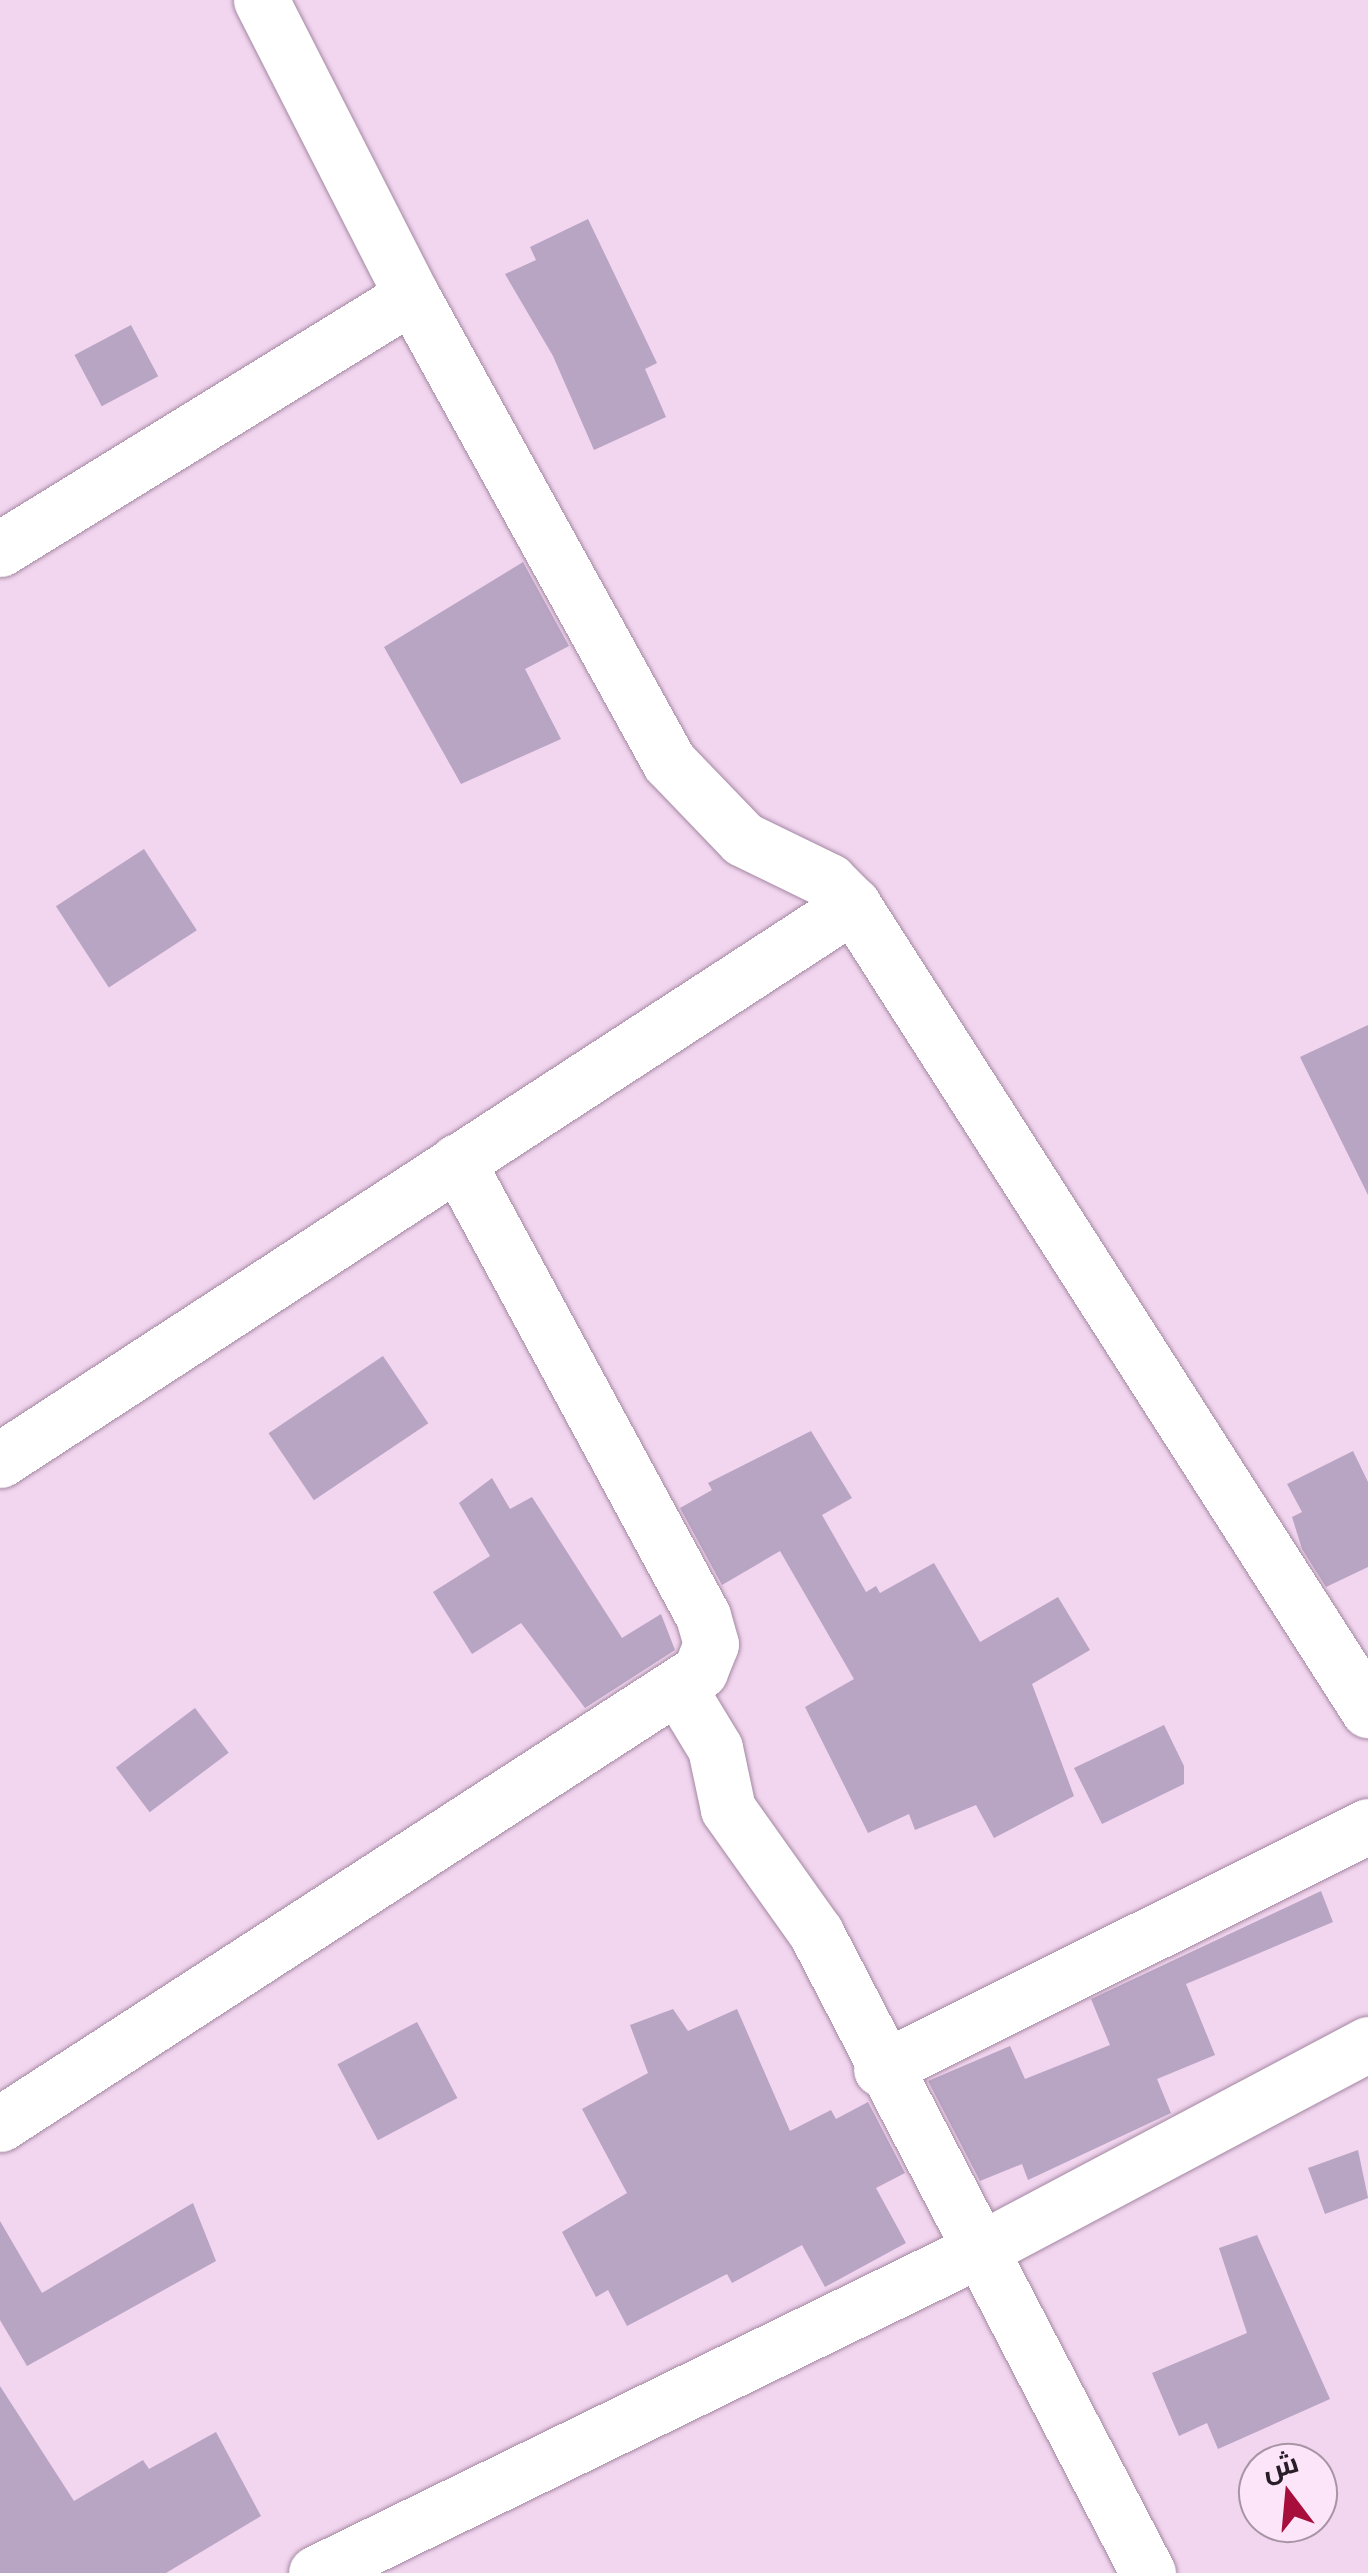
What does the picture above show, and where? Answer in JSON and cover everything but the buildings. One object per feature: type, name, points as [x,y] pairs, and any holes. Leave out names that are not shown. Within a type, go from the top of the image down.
[{"type":"street","points":[[261,0],[412,296],[669,762],[743,839],[830,882],[852,906],[1368,1710]]},
{"type":"street","points":[[0,549],[412,296]]},
{"type":"street","points":[[0,1460],[852,906]]},
{"type":"street","points":[[0,2124],[700,1671],[710,1644],[704,1616],[458,1161]]},
{"type":"street","points":[[678,1687],[715,1748],[728,1809],[816,1933],[881,2069],[983,2248],[1148,2573]]},
{"type":"street","points":[[881,2069],[1368,1826]]},
{"type":"street","points":[[316,2573],[983,2248],[1368,2044]]}]
